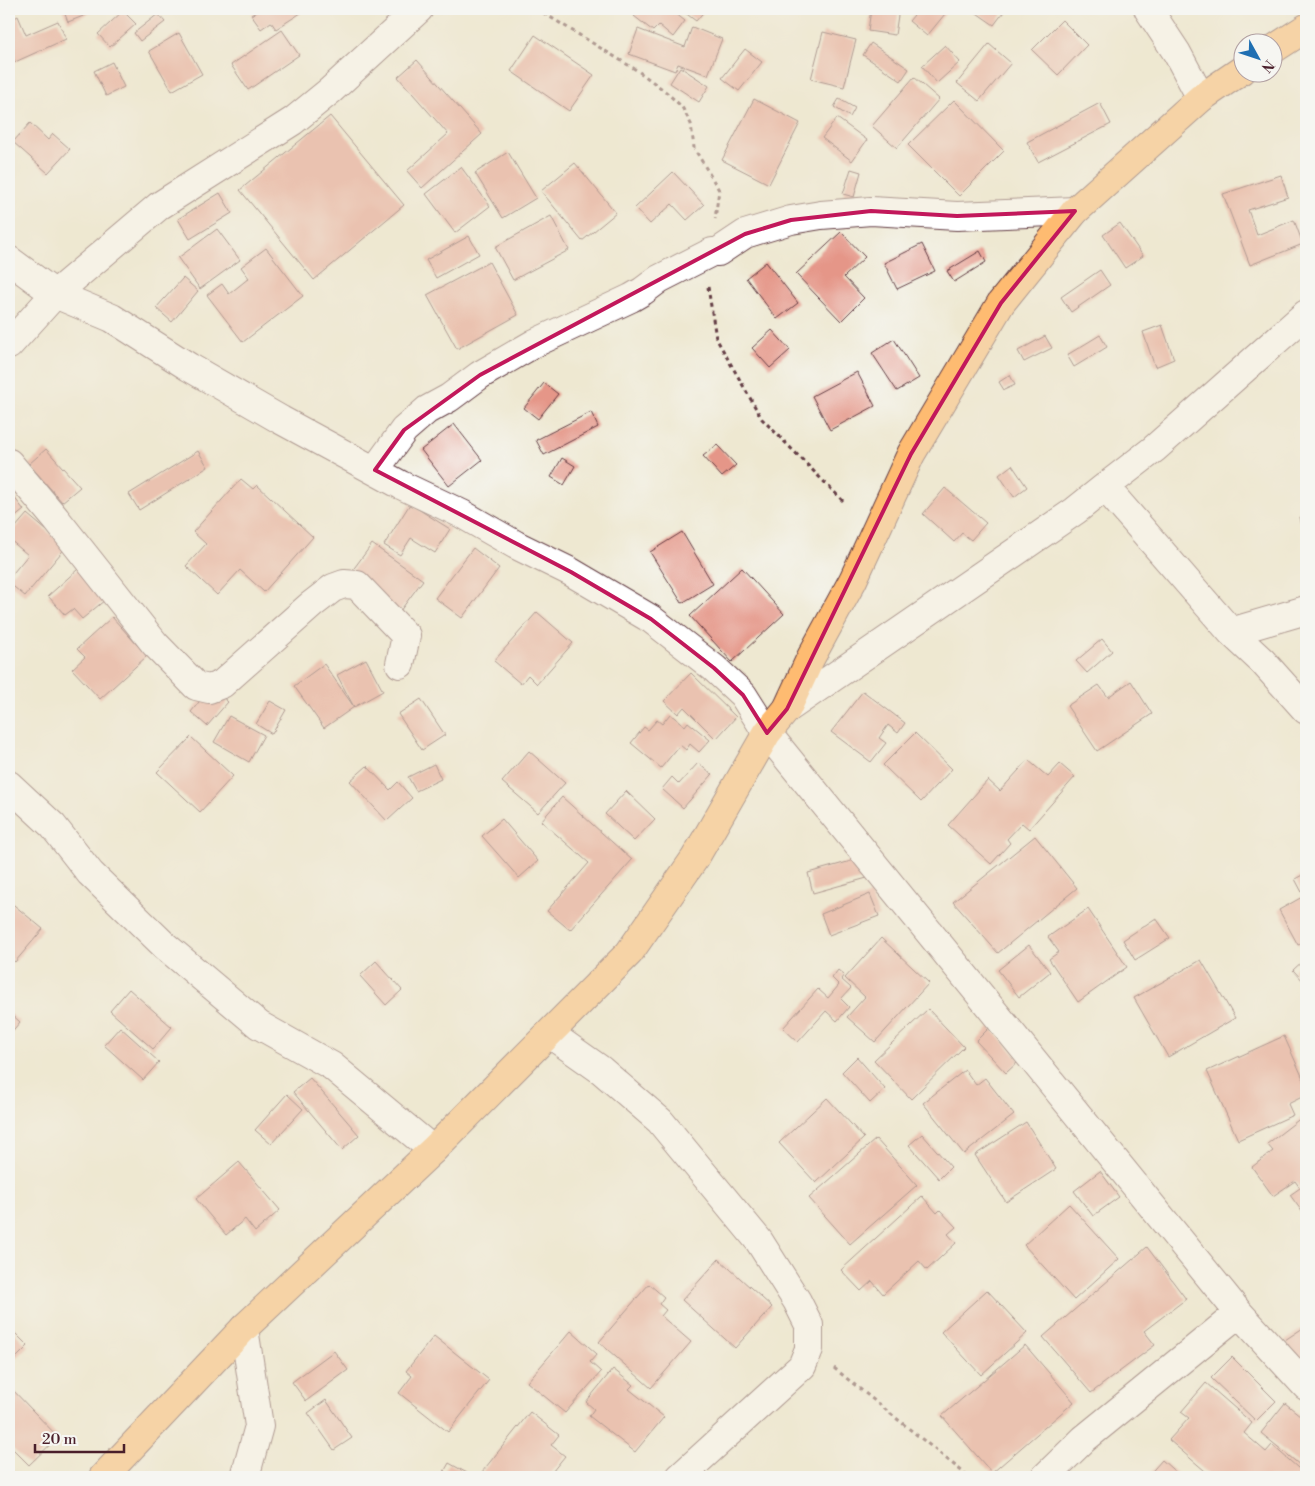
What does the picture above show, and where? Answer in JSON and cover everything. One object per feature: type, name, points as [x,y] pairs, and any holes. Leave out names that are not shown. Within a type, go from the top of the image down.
[{"type":"main road","points":[[1282,44],[1306,28]]},
{"type":"main road","points":[[103,1477],[244,1328],[433,1150],[629,953],[695,858],[767,733],[787,709],[811,657],[853,580],[911,454],[1001,303],[1075,211],[1201,98],[1232,77]]},
{"type":"street","points":[[9,345],[55,294],[159,206],[293,122],[331,90],[419,9]]},
{"type":"street","points":[[1148,9],[1177,53],[1201,98]]},
{"type":"street","points":[[375,470],[404,430],[426,410],[449,398],[480,375],[535,343],[632,298],[659,279],[712,252],[718,252],[746,234],[791,220],[821,215],[871,212],[957,216],[1075,211]]},
{"type":"street","points":[[9,260],[55,294],[112,318],[206,377],[281,420],[462,514],[516,545],[571,572],[651,620],[714,668],[743,696],[767,733],[1239,1313],[1306,1386]]},
{"type":"street","points":[[787,709],[1075,511],[1154,449],[1306,314]]},
{"type":"street","points":[[9,463],[155,644],[196,686],[209,689],[222,684],[311,604],[334,588],[344,584],[357,585],[406,636],[400,664]]},
{"type":"street","points":[[1105,488],[1231,632],[1263,662],[1306,710]]},
{"type":"street","points":[[1231,632],[1306,610]]},
{"type":"street","points":[[9,785],[54,826],[90,873],[164,945],[260,1025],[332,1066],[433,1150]]},
{"type":"street","points":[[550,1034],[601,1070],[660,1120],[754,1234],[797,1301],[809,1325],[809,1349],[802,1366],[680,1477]]},
{"type":"street","points":[[1045,1477],[1084,1439],[1239,1313]]},
{"type":"street","points":[[244,1328],[259,1426],[245,1477]]},
{"type":"path","points":[[537,9],[638,71],[665,91],[682,107],[691,124],[694,148],[718,190],[708,291],[716,338],[762,419],[845,503]]},
{"type":"path","points":[[809,1349],[969,1477]]},
{"type":"highlighted area","points":[[871,211],[957,216],[1075,211],[1001,303],[911,454],[787,709],[767,733],[743,695],[714,668],[651,619],[571,572],[375,470],[404,430],[480,375],[745,234],[791,220]]},
{"type":"building","points":[[63,9],[101,9],[68,22]]},
{"type":"building","points":[[261,9],[307,9],[276,29],[271,22],[261,29],[251,15]]},
{"type":"building","points":[[640,9],[670,9],[685,21],[673,37],[659,25],[653,31],[634,16]]},
{"type":"building","points":[[680,9],[706,9],[696,21]]},
{"type":"building","points":[[871,9],[899,9],[895,35],[868,31]]},
{"type":"building","points":[[919,9],[949,9],[927,36],[909,21]]},
{"type":"building","points":[[971,9],[1006,9],[994,25]]},
{"type":"building","points":[[123,11],[136,24],[110,47],[98,34]]},
{"type":"building","points":[[158,14],[165,22],[140,41],[134,33]]},
{"type":"building","points":[[18,16],[26,35],[58,21],[66,39],[15,62],[9,48],[9,21]]},
{"type":"building","points":[[1062,20],[1087,45],[1058,75],[1032,50]]},
{"type":"building","points":[[692,27],[722,39],[708,75],[678,64],[675,71],[629,54],[638,29],[685,47]]},
{"type":"building","points":[[282,30],[299,55],[248,90],[231,65]]},
{"type":"building","points":[[823,32],[856,40],[844,87],[811,79]]},
{"type":"building","points":[[179,33],[202,74],[172,91],[149,51]]},
{"type":"building","points":[[535,35],[594,75],[569,111],[511,71]]},
{"type":"building","points":[[871,43],[909,69],[901,81],[863,55]]},
{"type":"building","points":[[989,44],[1011,63],[979,101],[957,83]]},
{"type":"building","points":[[945,45],[960,62],[937,83],[922,66]]},
{"type":"building","points":[[745,49],[762,62],[739,91],[722,78]]},
{"type":"building","points":[[417,60],[482,134],[422,188],[407,171],[448,134],[398,77]]},
{"type":"building","points":[[112,62],[124,87],[106,96],[94,71]]},
{"type":"building","points":[[680,67],[709,86],[699,102],[670,83]]},
{"type":"building","points":[[914,77],[939,99],[897,148],[872,126]]},
{"type":"building","points":[[754,99],[800,123],[769,184],[722,160]]},
{"type":"building","points":[[839,99],[855,108],[850,117],[834,107]]},
{"type":"building","points":[[954,100],[1004,151],[959,196],[908,145]]},
{"type":"building","points":[[1100,103],[1111,124],[1038,162],[1027,142]]},
{"type":"building","points":[[330,116],[404,205],[314,280],[240,190]]},
{"type":"building","points":[[837,118],[867,140],[852,161],[822,138]]},
{"type":"building","points":[[30,123],[48,140],[53,134],[70,149],[48,173],[13,142]]},
{"type":"building","points":[[508,152],[536,198],[503,218],[475,173]]},
{"type":"building","points":[[575,163],[616,213],[582,241],[541,191]]},
{"type":"building","points":[[461,167],[490,206],[455,233],[426,194]]},
{"type":"building","points":[[851,169],[861,172],[854,197],[843,194]]},
{"type":"building","points":[[673,172],[704,205],[687,220],[672,204],[650,224],[635,208]]},
{"type":"building","points":[[1281,175],[1288,197],[1248,210],[1257,235],[1294,220],[1303,244],[1250,265],[1223,194]]},
{"type":"building","points":[[220,193],[232,213],[190,239],[178,219]]},
{"type":"building","points":[[551,216],[569,250],[513,280],[495,247]]},
{"type":"building","points":[[1120,223],[1143,256],[1125,268],[1103,235]]},
{"type":"building","points":[[217,229],[240,260],[200,289],[178,258]]},
{"type":"building","points":[[841,232],[865,257],[844,277],[864,298],[841,321],[796,274]]},
{"type":"building","points":[[469,236],[479,254],[436,278],[426,260]]},
{"type":"building","points":[[922,244],[935,271],[897,289],[884,263]]},
{"type":"building","points":[[266,248],[303,296],[243,342],[207,295],[222,284],[229,294],[249,278],[241,267]]},
{"type":"building","points":[[980,251],[986,262],[954,282],[947,271]]},
{"type":"building","points":[[489,262],[518,315],[457,349],[427,295]]},
{"type":"building","points":[[766,262],[798,303],[777,319],[746,278]]},
{"type":"building","points":[[1100,270],[1110,285],[1071,312],[1061,297]]},
{"type":"building","points":[[183,278],[198,291],[172,322],[156,308]]},
{"type":"building","points":[[1162,325],[1174,359],[1155,367],[1143,332]]},
{"type":"building","points":[[772,330],[790,350],[770,368],[752,348]]},
{"type":"building","points":[[1100,335],[1107,347],[1074,367],[1067,355]]},
{"type":"building","points":[[1045,336],[1052,348],[1024,362],[1018,351]]},
{"type":"building","points":[[894,339],[919,378],[897,391],[872,353]]},
{"type":"building","points":[[857,372],[875,406],[830,430],[812,396]]},
{"type":"building","points":[[1010,375],[1015,385],[1004,390],[999,382]]},
{"type":"building","points":[[544,383],[558,394],[538,419],[524,408]]},
{"type":"building","points":[[591,412],[598,427],[544,455],[536,440]]},
{"type":"building","points":[[454,424],[482,460],[449,486],[421,450]]},
{"type":"building","points":[[717,445],[736,465],[722,477],[703,456]]},
{"type":"building","points":[[46,449],[80,487],[62,502],[29,464]]},
{"type":"building","points":[[198,451],[208,467],[139,510],[129,494]]},
{"type":"building","points":[[562,458],[575,466],[564,485],[551,477]]},
{"type":"building","points":[[1012,465],[1027,487],[1014,497],[999,475]]},
{"type":"building","points":[[241,479],[253,489],[257,485],[313,537],[264,592],[240,570],[217,595],[186,566],[206,544],[193,532]]},
{"type":"building","points":[[9,481],[15,487],[10,492],[24,510],[9,522]]},
{"type":"building","points":[[945,488],[986,523],[971,540],[962,533],[954,542],[923,514]]},
{"type":"building","points":[[410,504],[450,529],[435,553],[411,538],[400,555],[384,545]]},
{"type":"building","points":[[27,514],[66,547],[25,596],[9,583],[9,578],[28,555],[9,539],[9,535]]},
{"type":"building","points":[[1306,516],[1306,542],[1305,542],[1300,517]]},
{"type":"building","points":[[682,532],[713,584],[682,603],[650,552]]},
{"type":"building","points":[[372,544],[423,580],[397,615],[346,579]]},
{"type":"building","points":[[473,548],[499,568],[462,618],[435,598]]},
{"type":"building","points":[[742,568],[784,614],[732,662],[690,616]]},
{"type":"building","points":[[78,569],[105,600],[82,619],[73,609],[65,615],[48,596]]},
{"type":"building","points":[[537,612],[573,643],[537,684],[528,675],[521,684],[494,661]]},
{"type":"building","points":[[112,617],[147,656],[100,699],[72,669],[85,657],[77,649]]},
{"type":"building","points":[[1102,639],[1112,651],[1087,673],[1076,661]]},
{"type":"building","points":[[366,659],[383,691],[354,707],[337,675]]},
{"type":"building","points":[[324,664],[354,707],[324,728],[294,686]]},
{"type":"building","points":[[691,673],[736,717],[716,739],[684,707],[678,714],[664,701]]},
{"type":"building","points":[[1131,681],[1152,714],[1097,751],[1067,706],[1099,685],[1108,697]]},
{"type":"building","points":[[211,687],[228,702],[207,726],[191,712]]},
{"type":"building","points":[[863,691],[905,723],[898,733],[888,725],[879,738],[886,743],[871,762],[831,732]]},
{"type":"building","points":[[421,699],[445,735],[422,750],[398,714]]},
{"type":"building","points":[[270,701],[286,710],[272,734],[256,724]]},
{"type":"building","points":[[670,714],[685,726],[688,722],[710,740],[699,752],[690,744],[686,750],[680,745],[661,768],[631,743],[644,727],[648,730],[657,720],[662,724]]},
{"type":"building","points":[[229,716],[264,735],[249,762],[214,742]]},
{"type":"building","points":[[915,733],[952,769],[921,802],[883,765]]},
{"type":"building","points":[[191,737],[233,776],[200,812],[157,772]]},
{"type":"building","points":[[529,751],[565,783],[538,813],[502,782]]},
{"type":"building","points":[[1028,760],[1048,777],[1060,764],[1075,777],[1029,829],[1022,823],[1007,839],[1010,843],[991,864],[948,825],[988,780],[1000,791]]},
{"type":"building","points":[[698,763],[712,775],[683,808],[662,789],[672,777],[679,784]]},
{"type":"building","points":[[434,764],[441,779],[416,791],[408,777]]},
{"type":"building","points":[[367,766],[390,790],[398,782],[412,798],[387,821],[350,781]]},
{"type":"building","points":[[626,791],[655,819],[634,841],[605,814]]},
{"type":"building","points":[[562,797],[632,860],[570,930],[547,911],[589,863],[541,821]]},
{"type":"building","points":[[502,819],[538,861],[519,878],[482,836]]},
{"type":"building","points":[[1035,836],[1077,888],[998,953],[953,902]]},
{"type":"building","points":[[862,858],[867,878],[813,893],[808,873]]},
{"type":"building","points":[[1306,873],[1306,941],[1298,945],[1279,910],[1304,896],[1295,879]]},
{"type":"building","points":[[870,894],[879,916],[829,935],[821,914]]},
{"type":"building","points":[[9,901],[43,929],[15,962],[9,957]]},
{"type":"building","points":[[1088,909],[1127,967],[1078,1002],[1049,959],[1059,952],[1048,937]]},
{"type":"building","points":[[1156,918],[1170,938],[1135,960],[1123,940]]},
{"type":"building","points":[[881,938],[929,983],[875,1042],[847,1017],[865,997],[845,978]]},
{"type":"building","points":[[1029,945],[1050,972],[1019,997],[998,970]]},
{"type":"building","points":[[1306,958],[1306,984],[1293,970]]},
{"type":"building","points":[[1201,960],[1235,1018],[1168,1057],[1134,998]]},
{"type":"building","points":[[376,961],[402,990],[386,1005],[360,976]]},
{"type":"building","points":[[838,970],[844,975],[841,979],[851,988],[841,999],[849,1007],[837,1021],[826,1011],[798,1042],[783,1028],[818,989],[828,998],[839,985],[832,978]]},
{"type":"building","points":[[129,989],[172,1027],[153,1049],[110,1011]]},
{"type":"building","points":[[928,1009],[964,1047],[911,1099],[874,1060]]},
{"type":"building","points":[[9,1012],[20,1022],[9,1035]]},
{"type":"building","points":[[120,1027],[159,1062],[143,1080],[104,1045]]},
{"type":"building","points":[[990,1027],[1020,1060],[1006,1073],[976,1041]]},
{"type":"building","points":[[1284,1036],[1306,1085],[1306,1095],[1288,1104],[1293,1115],[1238,1140],[1207,1071]]},
{"type":"building","points":[[857,1057],[885,1089],[870,1103],[842,1072]]},
{"type":"building","points":[[965,1070],[976,1085],[985,1078],[1014,1115],[964,1154],[923,1103]]},
{"type":"building","points":[[310,1078],[359,1135],[342,1150],[293,1092]]},
{"type":"building","points":[[287,1094],[303,1109],[271,1144],[255,1130]]},
{"type":"building","points":[[827,1098],[864,1138],[816,1183],[779,1143]]},
{"type":"building","points":[[1306,1114],[1306,1217],[1290,1195],[1300,1188],[1295,1181],[1273,1196],[1252,1167],[1273,1151],[1267,1144]]},
{"type":"building","points":[[1026,1122],[1056,1169],[1006,1202],[975,1155]]},
{"type":"building","points":[[922,1134],[951,1167],[939,1179],[909,1145]]},
{"type":"building","points":[[876,1139],[917,1185],[850,1244],[809,1198]]},
{"type":"building","points":[[239,1162],[280,1210],[255,1232],[245,1219],[226,1235],[196,1199]]},
{"type":"building","points":[[1100,1171],[1119,1197],[1093,1216],[1074,1191]]},
{"type":"building","points":[[922,1196],[937,1213],[940,1210],[956,1227],[948,1234],[956,1243],[927,1270],[919,1261],[883,1294],[872,1281],[861,1291],[841,1270]]},
{"type":"building","points":[[1069,1204],[1119,1259],[1074,1300],[1024,1245]]},
{"type":"building","points":[[1147,1247],[1186,1299],[1144,1331],[1155,1345],[1091,1393],[1043,1337]]},
{"type":"building","points":[[719,1259],[772,1307],[735,1348],[682,1300]]},
{"type":"building","points":[[649,1284],[664,1297],[659,1304],[666,1310],[661,1316],[691,1342],[651,1388],[599,1342]]},
{"type":"building","points":[[987,1290],[1027,1333],[981,1375],[941,1332]]},
{"type":"building","points":[[1306,1326],[1306,1372],[1285,1340]]},
{"type":"building","points":[[9,1327],[28,1346],[9,1365]]},
{"type":"building","points":[[571,1331],[597,1354],[590,1362],[601,1372],[565,1413],[527,1382]]},
{"type":"building","points":[[434,1336],[489,1380],[448,1432],[399,1393],[412,1376],[406,1371]]},
{"type":"building","points":[[1025,1345],[1074,1402],[992,1473],[942,1416]]},
{"type":"building","points":[[334,1351],[348,1370],[306,1401],[292,1382]]},
{"type":"building","points":[[1232,1357],[1276,1401],[1256,1421],[1211,1378]]},
{"type":"building","points":[[613,1369],[633,1385],[629,1389],[664,1417],[635,1452],[589,1416],[594,1409],[586,1402]]},
{"type":"building","points":[[1206,1383],[1252,1423],[1244,1433],[1266,1452],[1272,1445],[1306,1477],[1212,1477],[1169,1440],[1189,1418],[1181,1412]]},
{"type":"building","points":[[9,1386],[58,1437],[29,1465],[9,1445]]},
{"type":"building","points":[[326,1400],[352,1438],[334,1450],[308,1413]]},
{"type":"building","points":[[1285,1403],[1306,1420],[1306,1470],[1261,1433]]},
{"type":"building","points":[[530,1412],[559,1435],[551,1445],[565,1456],[548,1477],[489,1477],[482,1472]]},
{"type":"building","points":[[1162,1460],[1181,1477],[1147,1477]]},
{"type":"building","points":[[449,1463],[467,1473],[465,1477],[441,1477]]}]
